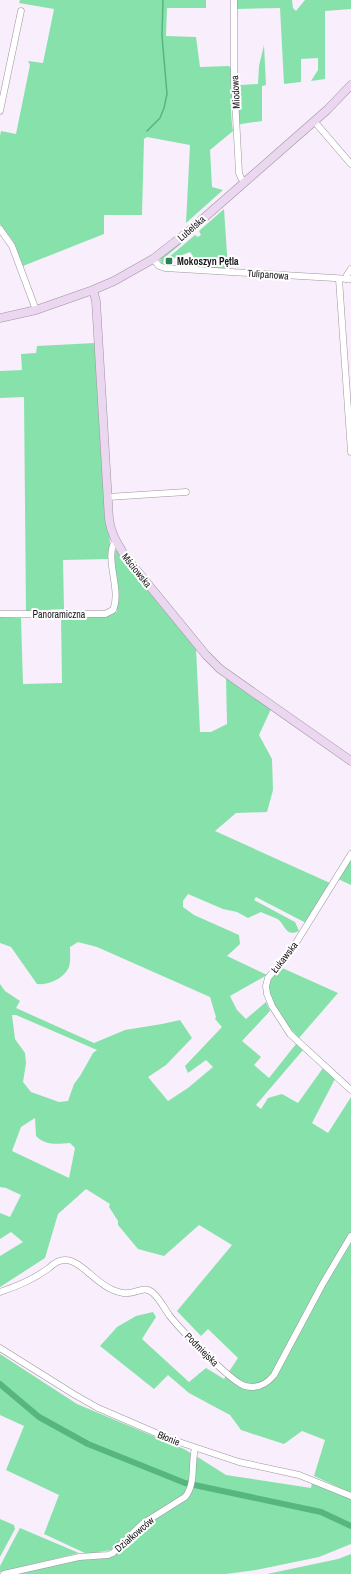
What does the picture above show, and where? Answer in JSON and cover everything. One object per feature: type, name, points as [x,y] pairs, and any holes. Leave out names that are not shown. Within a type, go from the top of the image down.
[{"type":"street","name":"Miodowa","points":[[234,0],[234,79],[239,173],[245,182]]},
{"type":"street","points":[[0,111],[21,11]]},
{"type":"street","name":"Lubelska","points":[[0,318],[36,310],[93,290],[114,281],[153,259],[245,182],[314,121],[351,85]]},
{"type":"street","points":[[314,121],[351,164]]},
{"type":"street","points":[[0,229],[12,246],[36,310]]},
{"type":"street","name":"Tulipanowa","points":[[153,259],[159,266],[165,268],[349,279]]},
{"type":"street","points":[[349,279],[347,275],[351,269]]},
{"type":"street","points":[[339,279],[351,452]]},
{"type":"street","name":"Mściowska","points":[[93,290],[96,301],[110,527],[115,541],[125,556],[201,649],[220,669],[351,761]]},
{"type":"street","points":[[108,497],[186,492]]},
{"type":"street","name":"Panoramiczna","points":[[0,614],[105,614],[113,610],[115,598],[111,549],[115,541]]},
{"type":"street","name":"Łukawska","points":[[351,854],[294,946],[268,978],[266,986],[267,994],[272,1006],[290,1034],[351,1090]]},
{"type":"street","name":"Podmiejska","points":[[0,1292],[32,1280],[59,1261],[71,1261],[79,1265],[99,1283],[112,1290],[128,1294],[143,1289],[151,1291],[175,1322],[215,1362],[242,1385],[258,1387],[266,1383],[274,1375],[322,1285],[351,1236]]},
{"type":"street","name":"Błonie","points":[[0,1348],[98,1408],[170,1439],[239,1462],[299,1475],[351,1496]]},
{"type":"street","name":"Działkowców","points":[[4,1574],[79,1557],[108,1555],[113,1553],[142,1524],[185,1496],[191,1485],[195,1448]]},
{"type":"green space","points":[[20,0],[206,0],[206,8],[167,8],[166,36],[196,37],[200,67],[229,66],[241,85],[258,84],[259,66],[264,45],[266,85],[262,86],[262,121],[241,124],[239,126],[235,77],[231,104],[233,131],[210,150],[212,187],[223,190],[186,223],[190,145],[147,137],[144,139],[142,215],[104,215],[104,234],[23,266],[13,241],[0,224],[0,136],[1,131],[16,134],[30,65],[28,61],[43,63],[54,9],[19,3]]},
{"type":"green space","points":[[237,0],[292,0],[293,8],[296,11],[305,0],[351,0],[351,9],[325,11],[325,79],[311,81],[318,70],[318,58],[301,59],[301,82],[284,84],[280,8],[236,9]]},
{"type":"green space","points":[[224,209],[228,269],[195,267],[193,256],[190,252],[174,258],[168,258],[195,235],[198,237],[201,235],[199,231]]},
{"type":"green space","points":[[193,232],[194,233],[164,258],[162,264],[160,261],[161,257]]},
{"type":"green space","points":[[95,343],[111,559],[63,560],[64,609],[26,611],[24,397],[0,398],[0,371],[22,370],[21,354],[36,353],[37,346]]},
{"type":"green space","points":[[116,550],[196,648],[200,732],[211,732],[227,724],[226,677],[271,709],[259,735],[272,759],[273,790],[267,812],[236,813],[215,831],[330,883],[306,923],[256,897],[254,900],[295,922],[299,931],[295,933],[289,932],[279,920],[261,912],[248,918],[237,912],[223,909],[188,894],[183,901],[183,907],[194,915],[239,935],[240,944],[227,956],[267,975],[230,996],[237,1010],[246,1019],[266,1002],[270,1011],[242,1041],[261,1057],[254,1065],[269,1078],[296,1044],[303,1050],[256,1105],[261,1109],[268,1098],[282,1094],[298,1103],[323,1068],[335,1079],[312,1123],[328,1133],[351,1097],[351,1493],[314,1476],[325,1440],[302,1431],[284,1444],[241,1430],[230,1415],[189,1393],[168,1375],[154,1389],[100,1346],[117,1327],[136,1316],[153,1312],[156,1317],[142,1339],[189,1382],[206,1368],[224,1379],[238,1358],[208,1329],[201,1336],[177,1311],[232,1245],[199,1225],[164,1256],[138,1249],[118,1225],[118,1221],[109,1207],[110,1204],[86,1189],[58,1214],[45,1258],[0,1287],[0,1256],[23,1242],[11,1232],[0,1239],[0,1213],[10,1217],[21,1195],[6,1188],[0,1187],[0,984],[5,991],[20,1001],[16,1008],[94,1043],[125,1030],[180,1020],[192,1038],[166,1065],[148,1077],[168,1101],[188,1088],[213,1067],[206,1060],[188,1073],[185,1066],[222,1027],[215,1019],[216,1017],[210,997],[97,947],[78,942],[70,947],[70,964],[65,973],[54,981],[45,984],[37,984],[11,947],[0,943],[0,617],[21,618],[23,684],[62,683],[61,617],[65,618],[117,612],[114,552]],"holes":[[[12,1015],[16,1015],[97,1050],[93,1053],[74,1084],[68,1101],[59,1102],[31,1092],[23,1082],[26,1063],[25,1053],[15,1039]],[[35,1118],[36,1136],[52,1144],[70,1143],[75,1148],[69,1178],[12,1151],[21,1127]]]},
{"type":"green space","points":[[351,858],[351,885],[338,879]]},
{"type":"green space","points":[[280,967],[338,993],[299,1038],[278,1011],[270,994],[270,980]]},
{"type":"green space","points":[[0,1354],[77,1404],[184,1449],[192,1454],[188,1489],[184,1495],[137,1525],[111,1550],[87,1554],[44,1534],[59,1495],[6,1470],[24,1426],[0,1415]]},
{"type":"green space","points":[[196,1456],[226,1475],[311,1488],[312,1483],[351,1498],[351,1544],[319,1557],[256,1570],[226,1574],[13,1574],[84,1557],[114,1555],[144,1525],[189,1495]]},
{"type":"green space","points":[[0,1519],[14,1525],[15,1529],[0,1557]]},
{"type":"green space","points":[[20,1528],[79,1553],[0,1572],[0,1566]]},
{"type":"green space","points":[[351,1554],[351,1574],[267,1574],[338,1559]]},
{"type":"waterway","points":[[147,131],[160,118],[167,94],[162,36],[163,0]]},
{"type":"waterway","points":[[0,1384],[39,1417],[88,1444],[185,1483],[321,1512],[351,1526]]},
{"type":"place","name":"Mokoszyn Pętla","points":[[169,261]]}]
